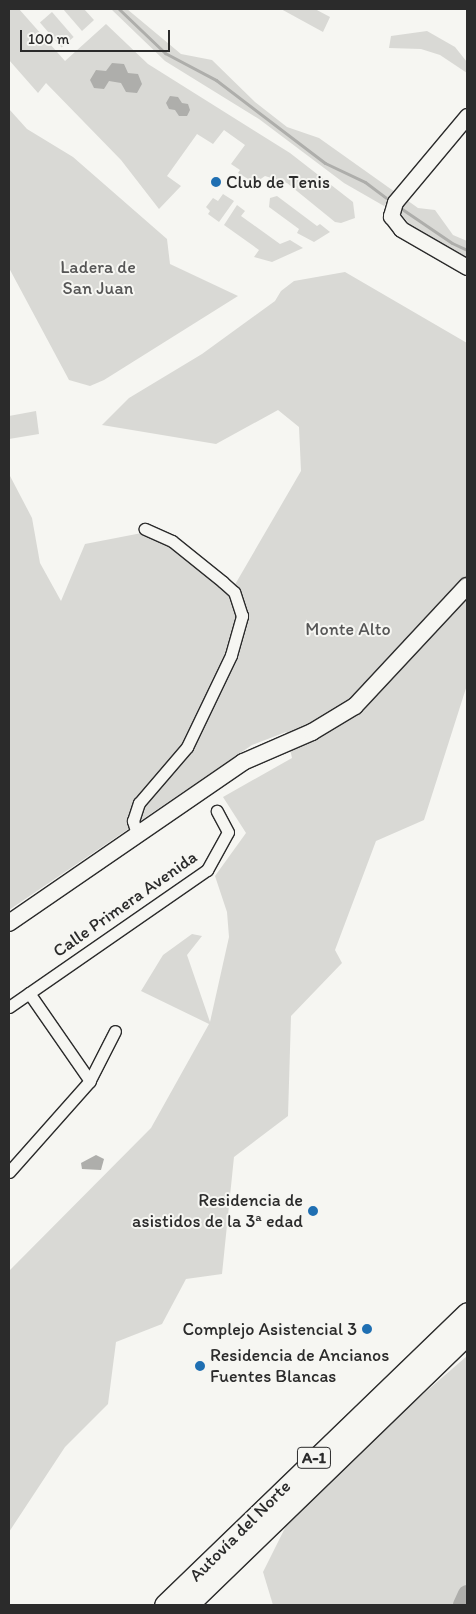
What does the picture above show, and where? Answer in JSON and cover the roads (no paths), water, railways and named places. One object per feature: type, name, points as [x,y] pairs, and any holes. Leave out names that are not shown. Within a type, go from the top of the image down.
[{"type":"highway","name":"Autovía del Norte","points":[[164,1605],[467,1313]]},
{"type":"highway","name":"Autovía del Norte","points":[[187,1605],[467,1334]]},
{"type":"main road","points":[[9,923],[255,755],[312,732],[355,706],[467,586]]},
{"type":"street","points":[[467,116],[395,202],[391,216],[401,229],[467,267]]},
{"type":"street","points":[[137,834],[133,821],[139,804],[187,747],[231,655],[242,616],[234,592],[223,582],[172,541],[145,529]]},
{"type":"street","name":"Calle Primera Avenida","points":[[9,1007],[207,870],[228,832],[217,811]]},
{"type":"street","points":[[29,993],[90,1081]]},
{"type":"street","points":[[9,1172],[90,1081],[115,1031]]},
{"type":"waterway","points":[[119,9],[165,53],[216,80],[325,163],[365,182],[386,198]]},
{"type":"waterway","points":[[402,209],[452,243],[467,250]]},
{"type":"waterway","points":[[462,1605],[467,1594]]},
{"type":"place","name":"Club de Tenis","points":[[216,182]]},
{"type":"place","name":"Residencia de asistidos de la 3ª edad","points":[[313,1211]]},
{"type":"place","name":"Complejo Asistencial 3","points":[[367,1329]]},
{"type":"place","name":"Residencia de Ancianos Fuentes Blancas","points":[[200,1366]]},
{"type":"park label","name":"Ladera de San Juan","points":[[98,278]]},
{"type":"park label","name":"Monte Alto","points":[[348,629]]}]
